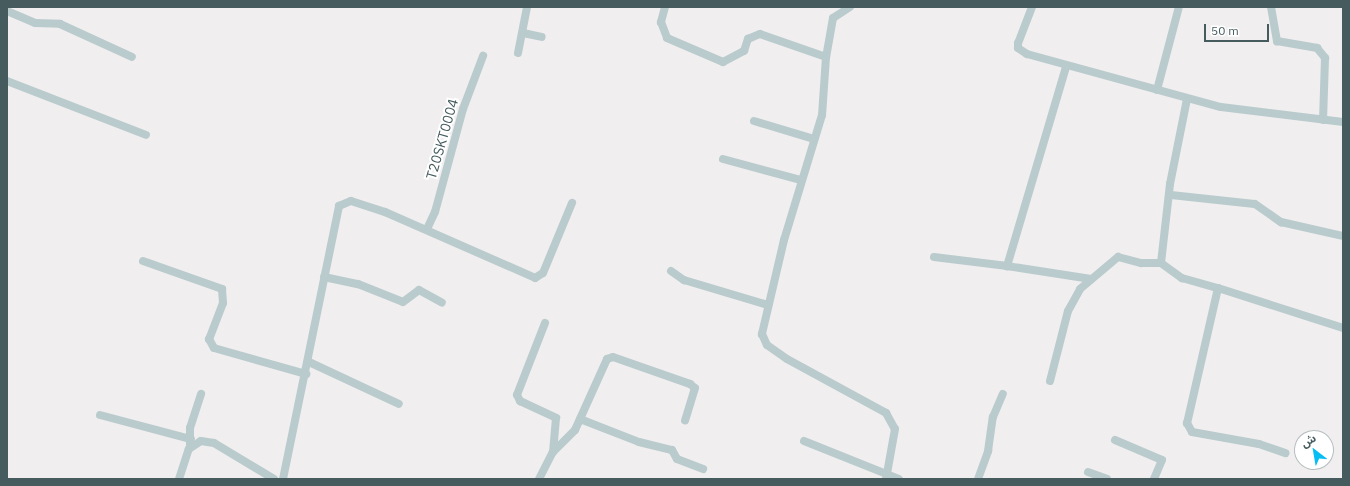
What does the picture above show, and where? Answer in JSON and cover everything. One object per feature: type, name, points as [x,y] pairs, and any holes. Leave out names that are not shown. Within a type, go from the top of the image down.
[{"type":"street","points":[[518,53],[527,7]]},
{"type":"street","points":[[665,7],[661,22],[667,38],[722,62],[744,51],[748,39],[760,34],[826,57]]},
{"type":"street","points":[[850,7],[833,18],[826,57],[822,115],[801,180],[768,305],[762,334],[767,345],[886,413],[895,429],[887,476]]},
{"type":"street","points":[[1032,7],[1018,48],[1066,67],[1187,99],[1343,122]]},
{"type":"street","points":[[1157,90],[1179,7]]},
{"type":"street","points":[[1271,7],[1277,41],[1317,48],[1325,58],[1323,120]]},
{"type":"street","points":[[7,11],[35,23],[60,24],[132,57]]},
{"type":"street","points":[[523,32],[542,37]]},
{"type":"street","name":"T20SKT0004","points":[[427,229],[435,212],[462,109],[483,56]]},
{"type":"street","points":[[1008,266],[1066,67]]},
{"type":"street","points":[[7,81],[146,135]]},
{"type":"street","points":[[1161,263],[1172,195],[1170,184],[1187,99]]},
{"type":"street","points":[[754,121],[814,140]]},
{"type":"street","points":[[723,159],[801,180]]},
{"type":"street","points":[[1172,195],[1255,204],[1281,222],[1343,236]]},
{"type":"street","points":[[283,479],[309,362],[330,239],[339,206],[344,202],[351,200],[427,229],[490,261],[535,278],[543,273],[572,203]]},
{"type":"street","points":[[934,257],[1008,266],[1091,279]]},
{"type":"street","points":[[1050,381],[1068,311],[1080,289],[1118,257],[1141,263],[1161,263],[1182,278],[1343,328]]},
{"type":"street","points":[[143,261],[222,289],[222,303],[209,339],[214,348],[306,374]]},
{"type":"street","points":[[671,271],[684,280],[768,305]]},
{"type":"street","points":[[324,277],[358,284],[403,302],[419,290],[442,303]]},
{"type":"street","points":[[1218,288],[1187,423],[1192,432],[1259,444],[1285,452]]},
{"type":"street","points":[[545,323],[517,395],[520,401],[556,418],[553,452]]},
{"type":"street","points":[[539,479],[553,452],[575,430],[607,359],[613,357],[695,388],[685,420]]},
{"type":"street","points":[[309,362],[399,404]]},
{"type":"street","points":[[179,479],[189,449],[190,428],[201,394]]},
{"type":"street","points":[[978,479],[988,451],[993,417],[1003,394]]},
{"type":"street","points":[[100,415],[190,439]]},
{"type":"street","points":[[580,419],[638,442],[672,450],[677,459],[702,469]]},
{"type":"street","points":[[190,428],[201,442]]},
{"type":"street","points":[[1115,440],[1162,460],[1154,479]]},
{"type":"street","points":[[804,441],[887,476],[899,479]]},
{"type":"street","points":[[189,449],[201,442],[214,443],[274,479]]},
{"type":"street","points":[[1088,472],[1107,479]]}]
